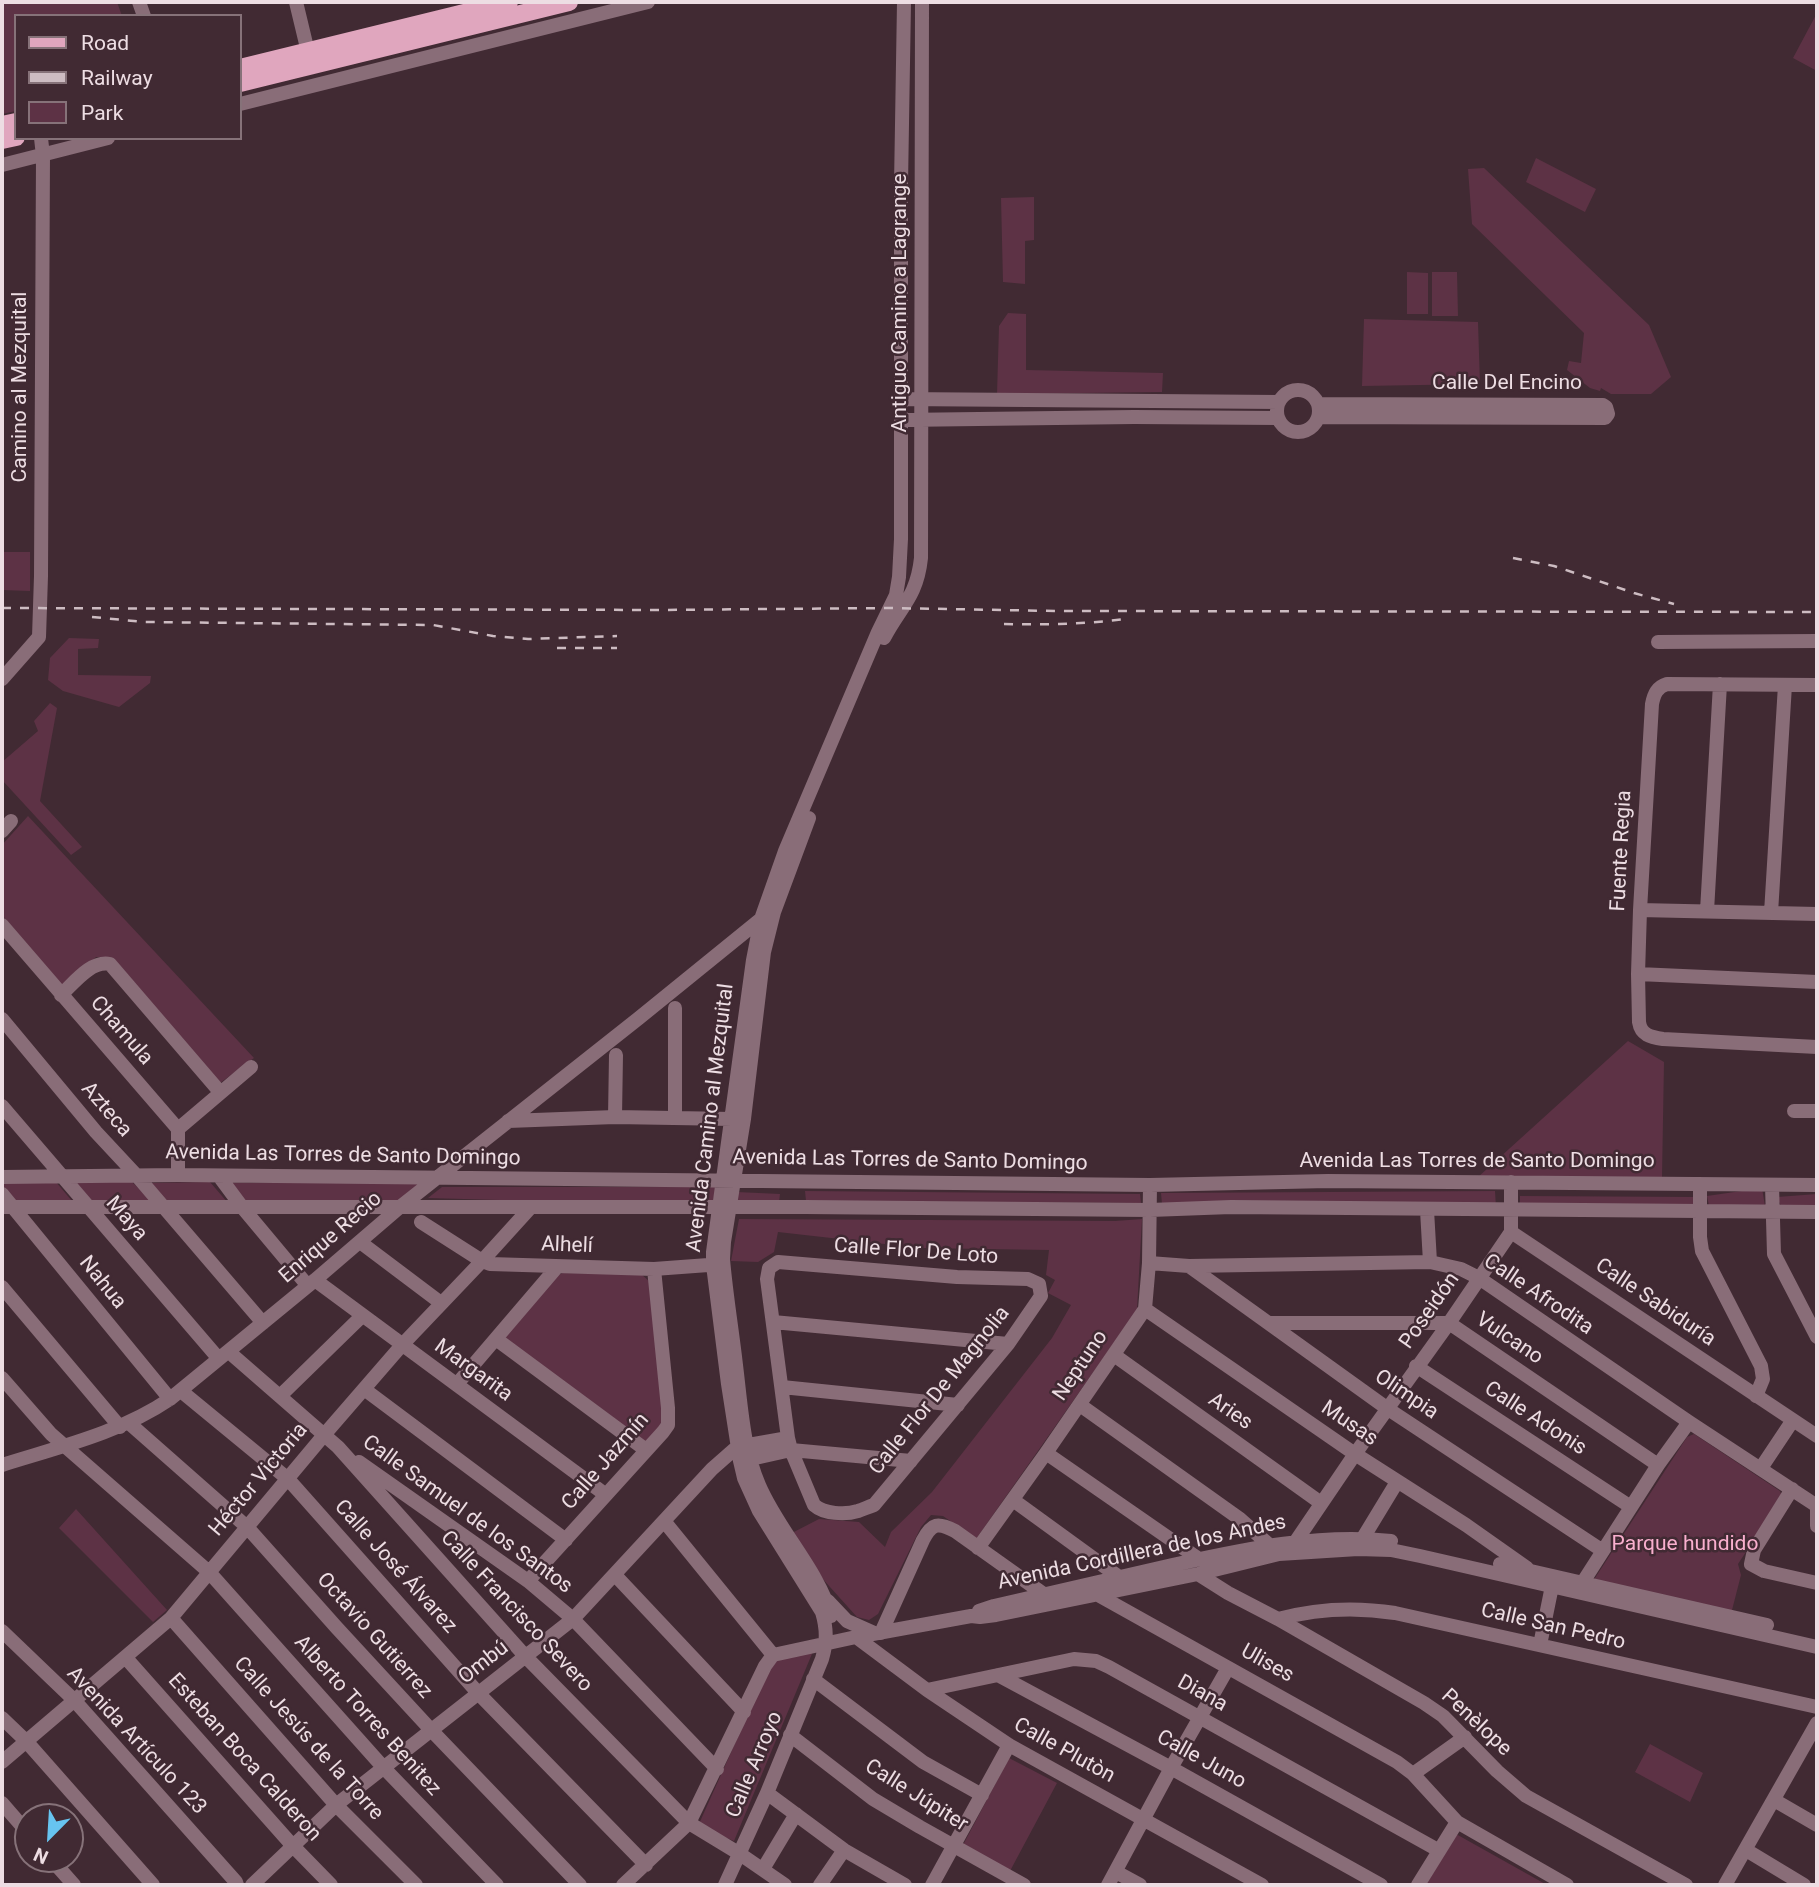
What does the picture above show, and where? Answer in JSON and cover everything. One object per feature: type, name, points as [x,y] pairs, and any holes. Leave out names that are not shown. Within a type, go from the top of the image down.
[{"type":"main road","points":[[242,68],[509,2]]},
{"type":"main road","points":[[242,83],[569,2]]},
{"type":"street","points":[[296,2],[308,52]]},
{"type":"street","points":[[242,104],[648,2]]},
{"type":"street","name":"Antiguo Camino a Lagrange","points":[[904,2],[900,602],[912,594],[920,570],[923,399],[922,2]]},
{"type":"street","name":"Camino al Mezquital","points":[[2,679],[39,637],[41,140]]},
{"type":"street","points":[[2,165],[101,140]]},
{"type":"street","points":[[1300,390],[1312,394],[1319,411],[1314,426],[1304,432],[1293,432],[1284,427],[1278,418],[1277,410],[1279,401],[1287,392],[1300,390]]},
{"type":"street","points":[[901,399],[1279,401]]},
{"type":"street","points":[[1186,401],[1186,418]]},
{"type":"street","name":"Calle Del Encino","points":[[1603,405],[1608,414],[1605,418],[1319,411],[1603,405]]},
{"type":"street","points":[[901,420],[1278,418]]},
{"type":"street","points":[[901,539],[921,539]]},
{"type":"street","name":"Avenida Camino al Mezquital","points":[[729,1180],[732,1119],[752,960],[767,918],[900,602]]},
{"type":"street","points":[[1658,642],[1817,641]]},
{"type":"street","name":"Fuente Regia","points":[[1720,684],[1667,684],[1655,693],[1652,704],[1640,910],[1640,1028],[1646,1035],[1663,1039],[1817,1047]]},
{"type":"street","points":[[1707,911],[1720,684],[1817,685]]},
{"type":"street","points":[[1771,913],[1785,685]]},
{"type":"street","points":[[1640,910],[1817,914]]},
{"type":"street","name":"Avenida Camino al Mezquital","points":[[767,918],[763,962],[725,1208],[724,1242],[718,1264],[744,1478],[759,1511],[824,1605],[825,1622],[831,1638]]},
{"type":"street","name":"Enrique Recio","points":[[2,1465],[125,1425],[150,1413],[176,1395],[264,1324],[400,1207],[767,918]]},
{"type":"street","name":"Chamula","points":[[2,925],[178,1129]]},
{"type":"street","points":[[61,995],[96,965],[110,964],[220,1093]]},
{"type":"street","points":[[1638,974],[1817,982]]},
{"type":"street","points":[[675,1008],[675,1118]]},
{"type":"street","name":"Azteca","points":[[2,1018],[96,1132],[264,1324]]},
{"type":"street","points":[[615,1117],[616,1055]]},
{"type":"street","points":[[178,1175],[178,1129],[251,1067]]},
{"type":"street","name":"Maya","points":[[2,1106],[88,1207],[224,1356]]},
{"type":"street","points":[[1794,1111],[1817,1111]]},
{"type":"street","points":[[508,1121],[615,1117],[732,1119]]},
{"type":"street","name":"Avenida Las Torres de Santo Domingo","points":[[2,1177],[178,1175],[1150,1185],[1328,1181],[1817,1185]]},
{"type":"street","name":"Margarita","points":[[219,1176],[243,1207],[312,1283],[457,1384],[606,1495]]},
{"type":"street","points":[[798,1181],[790,1196],[805,1207]]},
{"type":"street","points":[[1511,1182],[1511,1232]]},
{"type":"street","points":[[1700,1184],[1702,1251],[1761,1366],[1763,1379],[1756,1396]]},
{"type":"street","name":"Neptuno","points":[[978,1548],[1145,1309],[1149,1264],[1150,1185]]},
{"type":"street","points":[[1772,1185],[1774,1254],[1817,1336]]},
{"type":"street","name":"Nahua","points":[[2,1194],[7,1207],[176,1395],[288,1479]]},
{"type":"street","points":[[7,1207],[1150,1210],[1231,1207],[1817,1212]]},
{"type":"street","name":"Héctor Victoria","points":[[2,1762],[171,1618],[402,1345],[531,1207]]},
{"type":"street","points":[[1427,1210],[1430,1262]]},
{"type":"street","name":"Alhelí","points":[[421,1222],[482,1262],[490,1264],[654,1269],[718,1264]]},
{"type":"street","name":"Poseidón","points":[[1283,1548],[1321,1503],[1511,1232]]},
{"type":"street","name":"Calle Sabiduría","points":[[1511,1232],[1817,1436]]},
{"type":"street","points":[[360,1242],[441,1303]]},
{"type":"street","name":"Calle Flor De Loto","points":[[773,1322],[768,1270],[771,1265],[783,1262],[944,1276],[1028,1279],[1041,1288],[1038,1302]]},
{"type":"street","name":"Calle Afrodita","points":[[1149,1264],[1189,1266],[1430,1262],[1461,1269],[1479,1278],[1792,1489],[1817,1508],[1817,1526]]},
{"type":"street","name":"Olimpia","points":[[1189,1266],[1388,1409],[1603,1550]]},
{"type":"street","points":[[457,1384],[557,1268]]},
{"type":"street","name":"Calle Jazmín","points":[[528,1581],[668,1425],[654,1269]]},
{"type":"street","name":"Octavio Gutierrez","points":[[2,1287],[125,1425],[247,1527],[432,1731],[580,1885]]},
{"type":"street","name":"Calle Flor De Magnolia","points":[[790,1444],[814,1505],[822,1511],[852,1513],[874,1505],[1008,1344],[1038,1302]]},
{"type":"street","name":"Musas","points":[[1145,1309],[1531,1571]]},
{"type":"street","points":[[280,1396],[362,1316]]},
{"type":"street","points":[[790,1444],[773,1322],[1008,1344]]},
{"type":"street","name":"Vulcano","points":[[1270,1324],[1448,1323],[1658,1465]]},
{"type":"street","points":[[496,1339],[646,1450]]},
{"type":"street","name":"Aries","points":[[1114,1355],[1321,1503]]},
{"type":"street","name":"Calle Francisco Severo","points":[[224,1356],[280,1396],[338,1447],[526,1657],[689,1823],[785,1885]]},
{"type":"street","name":"Calle Adonis","points":[[1416,1366],[1632,1507]]},
{"type":"street","name":"Alberto Torres Benitez","points":[[2,1378],[40,1423],[64,1446],[209,1572],[383,1767],[497,1885]]},
{"type":"street","points":[[782,1387],[958,1405]]},
{"type":"street","points":[[364,1389],[566,1540]]},
{"type":"street","points":[[1080,1405],[1283,1548]]},
{"type":"street","points":[[1761,1468],[1793,1420]]},
{"type":"street","points":[[1583,1582],[1689,1422]]},
{"type":"street","points":[[740,1454],[790,1444],[911,1461]]},
{"type":"street","name":"Calle Samuel de los Santos","points":[[338,1447],[528,1581],[573,1619],[716,1769]]},
{"type":"street","name":"Penèlope","points":[[1046,1453],[1198,1567],[1228,1593],[1278,1619],[1443,1716],[1497,1771],[1526,1796],[1686,1885]]},
{"type":"street","name":"Ombú","points":[[243,1884],[383,1767],[573,1619],[712,1469],[740,1454]]},
{"type":"street","name":"Calle José Álvarez","points":[[288,1479],[479,1693],[646,1865]]},
{"type":"street","points":[[1363,1538],[1397,1482]]},
{"type":"street","points":[[1792,1489],[1754,1550],[1751,1564],[1764,1571],[1817,1583]]},
{"type":"street","points":[[1013,1500],[1119,1577]]},
{"type":"street","points":[[623,1885],[689,1823],[765,1666],[773,1655],[664,1521]]},
{"type":"street","points":[[824,1605],[847,1621],[878,1633],[929,1530],[935,1525],[945,1526],[1045,1595]]},
{"type":"street","name":"Avenida Cordillera de los Andes","points":[[971,1616],[996,1615],[1098,1595],[1198,1567],[1283,1548],[1363,1538],[1404,1543],[1583,1582],[1817,1637]]},
{"type":"street","name":"Avenida Cordillera de los Andes","points":[[1283,1548],[1391,1550],[1817,1647]]},
{"type":"street","name":"Avenida Cordillera de los Andes","points":[[773,1655],[831,1638],[854,1637],[971,1616],[995,1606],[1119,1577],[1198,1567]]},
{"type":"street","points":[[615,1575],[744,1712]]},
{"type":"street","points":[[1540,1645],[1552,1586]]},
{"type":"street","name":"Ulises","points":[[1098,1595],[1378,1750],[1413,1774],[1457,1822],[1567,1885]]},
{"type":"street","name":"Calle San Pedro","points":[[1278,1619],[1309,1612],[1380,1611],[1817,1707]]},
{"type":"street","name":"Calle Jesús de la Torre","points":[[171,1618],[336,1805],[416,1885]]},
{"type":"street","name":"Avenida Artículo 123","points":[[2,1631],[74,1700],[243,1884]]},
{"type":"street","points":[[821,1662],[854,1637]]},
{"type":"street","name":"Calle Plutòn","points":[[854,1637],[1009,1745],[1262,1885]]},
{"type":"street","name":"Calle Arroyo","points":[[725,1885],[767,1793],[831,1638]]},
{"type":"street","name":"Esteban Boca Calderon","points":[[126,1658],[292,1845],[331,1885]]},
{"type":"street","name":"Diana","points":[[927,1690],[1074,1659],[1087,1659],[1109,1667],[1200,1716],[1438,1850]]},
{"type":"street","points":[[1108,1885],[1228,1668]]},
{"type":"street","name":"Calle Juno","points":[[998,1675],[1381,1885]]},
{"type":"street","points":[[813,1679],[923,1762],[982,1795]]},
{"type":"street","points":[[2,1718],[26,1741],[153,1885]]},
{"type":"street","points":[[1726,1885],[1817,1723]]},
{"type":"street","name":"Calle Júpiter","points":[[790,1735],[873,1799],[1024,1885]]},
{"type":"street","points":[[1413,1774],[1465,1737]]},
{"type":"street","points":[[932,1885],[1009,1745]]},
{"type":"street","points":[[1803,1751],[1817,1758]]},
{"type":"street","points":[[767,1793],[844,1850],[897,1883]]},
{"type":"street","points":[[1773,1800],[1817,1825]]},
{"type":"street","points":[[2,1803],[14,1817]]},
{"type":"street","points":[[763,1869],[796,1814]]},
{"type":"street","points":[[1418,1885],[1457,1822]]},
{"type":"street","points":[[820,1885],[844,1850]]},
{"type":"street","points":[[1746,1850],[1804,1885]]},
{"type":"street","points":[[1116,1872],[1140,1885]]},
{"type":"green space","points":[[2,2],[117,2],[121,14],[14,14],[14,111],[2,114]]},
{"type":"green space","points":[[1817,13],[1817,71],[1793,58]]},
{"type":"green space","points":[[1536,158],[1596,189],[1585,212],[1526,182]]},
{"type":"green space","points":[[1484,168],[1649,325],[1671,377],[1651,394],[1611,394],[1601,388],[1600,391],[1590,388],[1567,370],[1569,361],[1581,363],[1584,333],[1472,224],[1468,169]]},
{"type":"green space","points":[[1034,197],[1034,240],[1025,241],[1025,284],[1003,282],[1001,198]]},
{"type":"green space","points":[[1407,272],[1428,273],[1428,314],[1407,314]]},
{"type":"green space","points":[[1432,272],[1457,272],[1458,316],[1432,316]]},
{"type":"green space","points":[[1008,313],[1026,314],[1026,370],[1163,373],[1162,392],[997,394],[999,326]]},
{"type":"green space","points":[[1364,319],[1478,322],[1480,384],[1362,386]]},
{"type":"green space","points":[[2,552],[30,552],[30,591],[2,590]]},
{"type":"green space","points":[[69,638],[99,639],[98,648],[78,649],[78,675],[151,676],[150,683],[119,707],[63,691],[48,680],[50,658]]},
{"type":"green space","points":[[50,703],[57,708],[40,801],[82,847],[71,855],[2,780],[2,762],[38,731],[34,721]]},
{"type":"green space","points":[[28,816],[254,1058],[220,1083],[114,959],[96,957],[65,985],[60,985],[2,915],[2,845]]},
{"type":"green space","points":[[1628,1041],[1664,1062],[1662,1177],[1477,1178]]},
{"type":"green space","points":[[67,1181],[132,1182],[153,1202],[85,1202]]},
{"type":"green space","points":[[2,1182],[56,1182],[72,1201],[14,1202],[2,1188]]},
{"type":"green space","points":[[210,1182],[228,1203],[164,1202],[147,1183]]},
{"type":"green space","points":[[225,1183],[424,1183],[397,1203],[242,1204]]},
{"type":"green space","points":[[442,1187],[716,1187],[712,1206],[428,1198]]},
{"type":"green space","points":[[1762,1188],[1765,1206],[1709,1206],[1707,1196]]},
{"type":"green space","points":[[805,1191],[1140,1194],[1141,1203],[806,1201]]},
{"type":"green space","points":[[1495,1191],[1496,1207],[1162,1204],[1161,1193]]},
{"type":"green space","points":[[737,1192],[780,1194],[779,1202],[733,1202]]},
{"type":"green space","points":[[1817,1194],[1817,1206],[1781,1206],[1777,1197]]},
{"type":"green space","points":[[1520,1196],[1693,1197],[1693,1206],[1520,1204]]},
{"type":"green space","points":[[739,1219],[1142,1219],[1137,1310],[976,1539],[943,1516],[931,1515],[921,1527],[878,1614],[869,1620],[857,1617],[821,1577],[790,1534],[819,1519],[859,1522],[885,1547],[891,1532],[932,1492],[1052,1338],[1071,1305],[1048,1293],[1055,1280],[1046,1275],[1049,1250],[920,1248],[778,1232],[774,1252],[758,1262],[731,1261]]},
{"type":"green space","points":[[641,1274],[649,1281],[665,1419],[648,1444],[503,1343],[504,1335],[557,1275]]},
{"type":"green space","name":"Parque hundido","points":[[1694,1434],[1780,1491],[1782,1497],[1738,1564],[1741,1575],[1731,1614],[1593,1581],[1687,1437]]},
{"type":"green space","points":[[76,1509],[167,1610],[153,1622],[59,1528]]},
{"type":"green space","points":[[814,1649],[734,1841],[698,1826],[771,1663]]},
{"type":"green space","points":[[1650,1744],[1703,1773],[1690,1802],[1635,1772]]},
{"type":"green space","points":[[1009,1758],[1057,1783],[1010,1871],[963,1845]]},
{"type":"green space","points":[[1456,1834],[1547,1885],[1426,1885]]},
{"type":"railway","points":[[1513,558],[1554,566],[1674,604]]},
{"type":"railway","points":[[2,608],[1817,612]]},
{"type":"railway","points":[[92,617],[144,622],[433,625],[493,636],[528,639],[617,636]]},
{"type":"railway","points":[[1004,624],[1065,624],[1126,619]]},
{"type":"railway","points":[[557,648],[617,648]]}]
